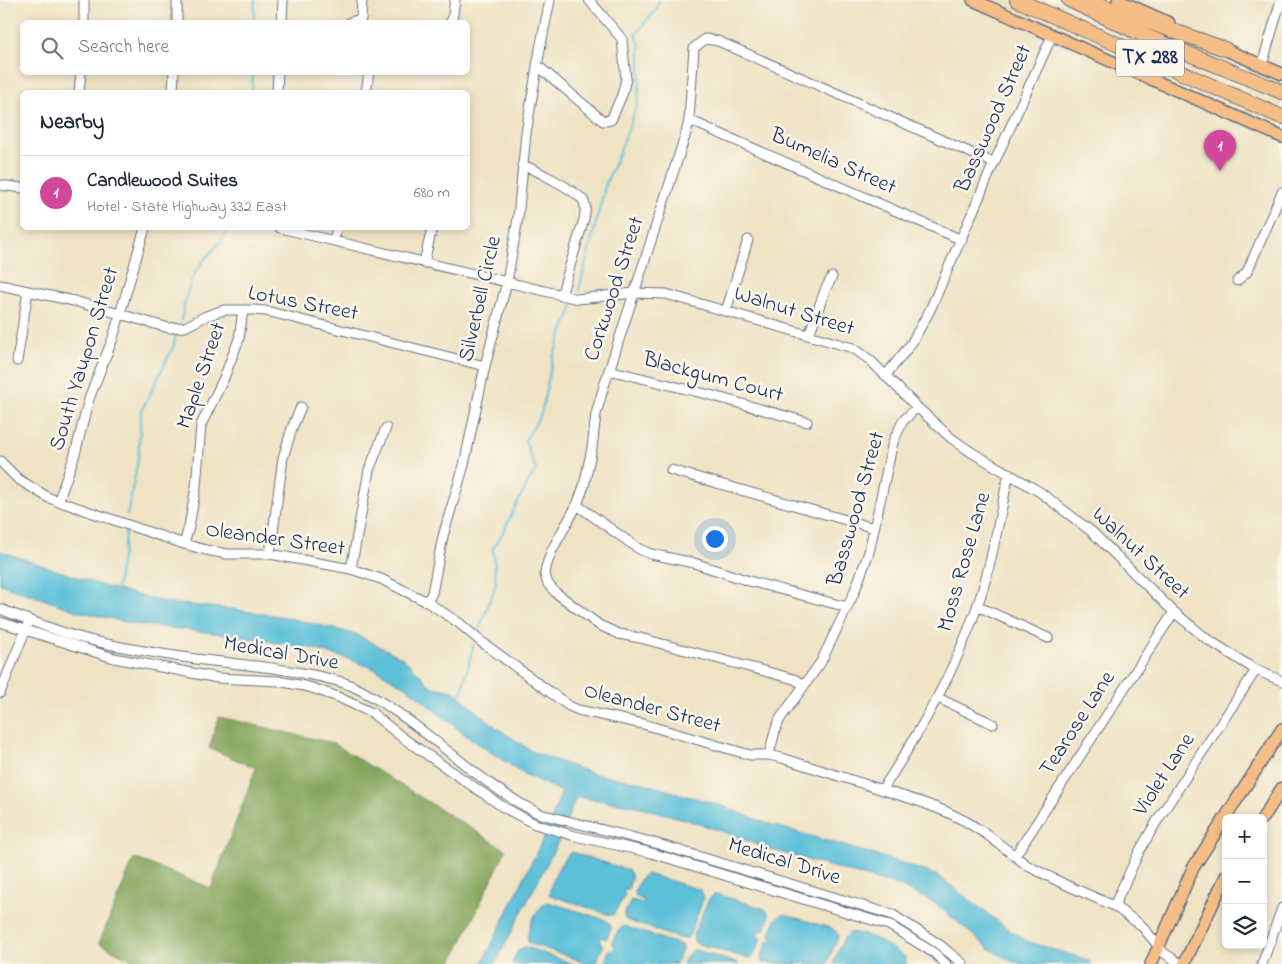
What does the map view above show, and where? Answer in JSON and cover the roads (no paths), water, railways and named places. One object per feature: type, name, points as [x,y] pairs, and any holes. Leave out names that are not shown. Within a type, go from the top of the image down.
[{"type":"highway","name":"TX 288","points":[[1017,0],[1282,117]]},
{"type":"highway","name":"TX 288","points":[[1069,0],[1143,35],[1282,92]]},
{"type":"highway","points":[[1085,0],[1224,49]]},
{"type":"main road","points":[[972,0],[1282,137]]},
{"type":"main road","points":[[1118,0],[1282,74]]},
{"type":"main road","points":[[1151,964],[1193,868],[1282,729]]},
{"type":"main road","points":[[1265,814],[1282,788]]},
{"type":"main road","points":[[1182,964],[1222,884]]},
{"type":"street","points":[[84,0],[84,20]]},
{"type":"street","points":[[177,0],[177,20]]},
{"type":"street","points":[[282,20],[283,0]]},
{"type":"street","points":[[357,20],[361,19],[362,0]]},
{"type":"street","points":[[452,20],[455,0]]},
{"type":"street","name":"Silverbell Circle","points":[[427,602],[432,593],[443,536],[464,465],[485,366],[507,282],[518,218],[522,165],[537,65],[550,0]]},
{"type":"street","points":[[537,65],[603,121],[610,120],[622,95],[626,79],[622,39],[589,0]]},
{"type":"street","points":[[1262,65],[1280,0]]},
{"type":"street","name":"Basswood Street","points":[[886,375],[920,329],[962,240],[994,163],[1052,36]]},
{"type":"street","name":"Corkwood Street","points":[[804,685],[794,679],[619,634],[599,625],[554,592],[548,584],[545,575],[552,550],[577,505],[584,486],[596,414],[689,120],[694,48],[705,39],[712,39],[994,163]]},
{"type":"street","points":[[79,90],[81,75]]},
{"type":"street","points":[[173,90],[174,75]]},
{"type":"street","points":[[277,90],[278,75]]},
{"type":"street","points":[[366,90],[369,75]]},
{"type":"street","name":"Bumelia Street","points":[[689,120],[962,240]]},
{"type":"street","points":[[522,165],[535,170],[573,193],[583,201],[586,208],[561,296]]},
{"type":"street","points":[[0,185],[20,188]]},
{"type":"street","points":[[1237,281],[1247,272],[1282,192]]},
{"type":"street","name":"South Yaupon Street","points":[[58,502],[75,454],[89,398],[113,338],[144,230]]},
{"type":"street","name":"Walnut Street","points":[[289,230],[578,299],[635,293],[666,294],[853,348],[886,375],[951,438],[971,452],[1040,492],[1092,532],[1174,612],[1207,639],[1256,670],[1282,681]]},
{"type":"street","points":[[334,240],[336,230]]},
{"type":"street","points":[[424,263],[432,230]]},
{"type":"street","points":[[726,311],[748,240]]},
{"type":"street","points":[[809,335],[825,290],[832,277]]},
{"type":"street","name":"Lotus Street","points":[[0,285],[74,301],[170,328],[185,327],[206,316],[224,310],[266,311],[485,366]]},
{"type":"street","points":[[17,361],[28,291]]},
{"type":"street","name":"Maple Street","points":[[184,544],[196,487],[201,425],[220,388],[239,339],[243,310]]},
{"type":"street","name":"Blackgum Court","points":[[609,370],[710,394],[807,422]]},
{"type":"street","points":[[270,554],[283,458],[301,407]]},
{"type":"street","name":"Basswood Street","points":[[769,755],[774,731],[780,719],[822,662],[858,583],[869,552],[894,437],[903,421],[917,407]]},
{"type":"street","points":[[351,569],[368,470],[386,428]]},
{"type":"street","name":"Oleander Street","points":[[0,461],[18,478],[48,498],[184,544],[228,554],[270,554],[351,569],[381,579],[427,602],[459,623],[479,640],[569,706],[578,710],[643,724],[750,755],[769,755],[921,802],[947,812],[986,834],[1046,876],[1114,906],[1141,925],[1164,953],[1182,964]]},
{"type":"street","points":[[671,470],[874,528]]},
{"type":"street","name":"Moss Rose Lane","points":[[882,790],[919,732],[938,698],[955,661],[977,606],[998,527],[1009,474]]},
{"type":"street","points":[[577,505],[639,549],[651,554],[694,563],[749,581],[847,607]]},
{"type":"street","points":[[977,606],[1048,638]]},
{"type":"street","name":"Medical Drive","points":[[0,609],[80,638],[109,645],[184,657],[265,666],[315,675],[348,685],[402,717],[487,781],[526,807],[545,816],[706,857],[893,915],[940,945],[963,964]]},
{"type":"street","name":"Tearose Lane","points":[[1015,856],[1174,612]]},
{"type":"street","points":[[0,693],[30,620]]},
{"type":"street","name":"Medical Drive","points":[[0,622],[114,658],[218,678],[278,681],[309,686],[372,713],[403,738],[503,807],[542,827],[648,852],[889,925],[934,953],[946,964]]},
{"type":"street","name":"Violet Lane","points":[[1114,906],[1140,850],[1157,821],[1256,670]]},
{"type":"street","points":[[938,698],[993,724]]},
{"type":"street","points":[[578,837],[580,825]]},
{"type":"street","points":[[1262,964],[1282,908]]},
{"type":"water","points":[[0,551],[106,587],[169,603],[285,617],[355,634],[403,658],[432,687],[453,691],[497,728],[533,752],[597,775],[636,781],[722,806],[766,823],[899,862],[938,876],[1005,927],[1029,942],[1088,960],[1092,964],[1023,964],[1011,961],[990,949],[936,904],[902,887],[766,848],[677,817],[632,805],[576,797],[560,838],[495,964],[482,964],[545,835],[562,792],[522,773],[468,737],[406,687],[375,669],[311,648],[213,633],[135,624],[77,611],[0,584]]},
{"type":"water","points":[[571,852],[628,870],[631,873],[628,889],[624,889],[625,895],[613,915],[550,895],[551,885],[557,872],[564,859]]},
{"type":"water","points":[[647,874],[701,890],[704,898],[689,936],[686,938],[678,938],[626,920],[624,915],[631,900],[643,903],[644,900],[636,897],[634,892],[641,878]]},
{"type":"water","points":[[717,894],[765,909],[769,914],[768,922],[763,931],[759,930],[758,933],[761,938],[754,955],[750,959],[695,943],[693,935],[709,899]]},
{"type":"water","points":[[548,902],[606,920],[610,924],[611,929],[606,939],[602,937],[600,941],[603,947],[596,962],[590,964],[529,943],[528,933],[532,920],[540,908]]},
{"type":"water","points":[[784,914],[833,929],[838,934],[827,964],[762,963],[761,958],[768,941],[772,941],[770,934],[776,919]]},
{"type":"water","points":[[624,926],[681,945],[682,950],[676,964],[604,964],[609,950],[613,951],[615,947],[612,942],[618,931]]},
{"type":"water","points":[[850,933],[863,934],[884,944],[905,957],[906,964],[833,964],[844,938]]},
{"type":"water","points":[[525,947],[573,964],[512,964],[518,950]]},
{"type":"water","points":[[692,950],[696,950],[739,964],[683,964]]},
{"type":"waterway","points":[[254,20],[255,0]]},
{"type":"waterway","points":[[579,290],[606,183],[637,105],[640,83],[640,45],[636,34],[656,9],[659,0]]},
{"type":"waterway","points":[[252,90],[253,75]]},
{"type":"waterway","points":[[181,320],[187,292],[195,273],[227,230]]},
{"type":"waterway","points":[[478,633],[496,584],[493,548],[503,533],[536,469],[525,441],[541,414],[553,357],[574,303]]},
{"type":"waterway","points":[[127,516],[138,460],[141,412],[174,345],[176,334]]},
{"type":"waterway","points":[[117,590],[126,531]]},
{"type":"waterway","points":[[460,699],[474,643]]},
{"type":"place","name":"Candlewood Suites","points":[[1220,171]]}]
